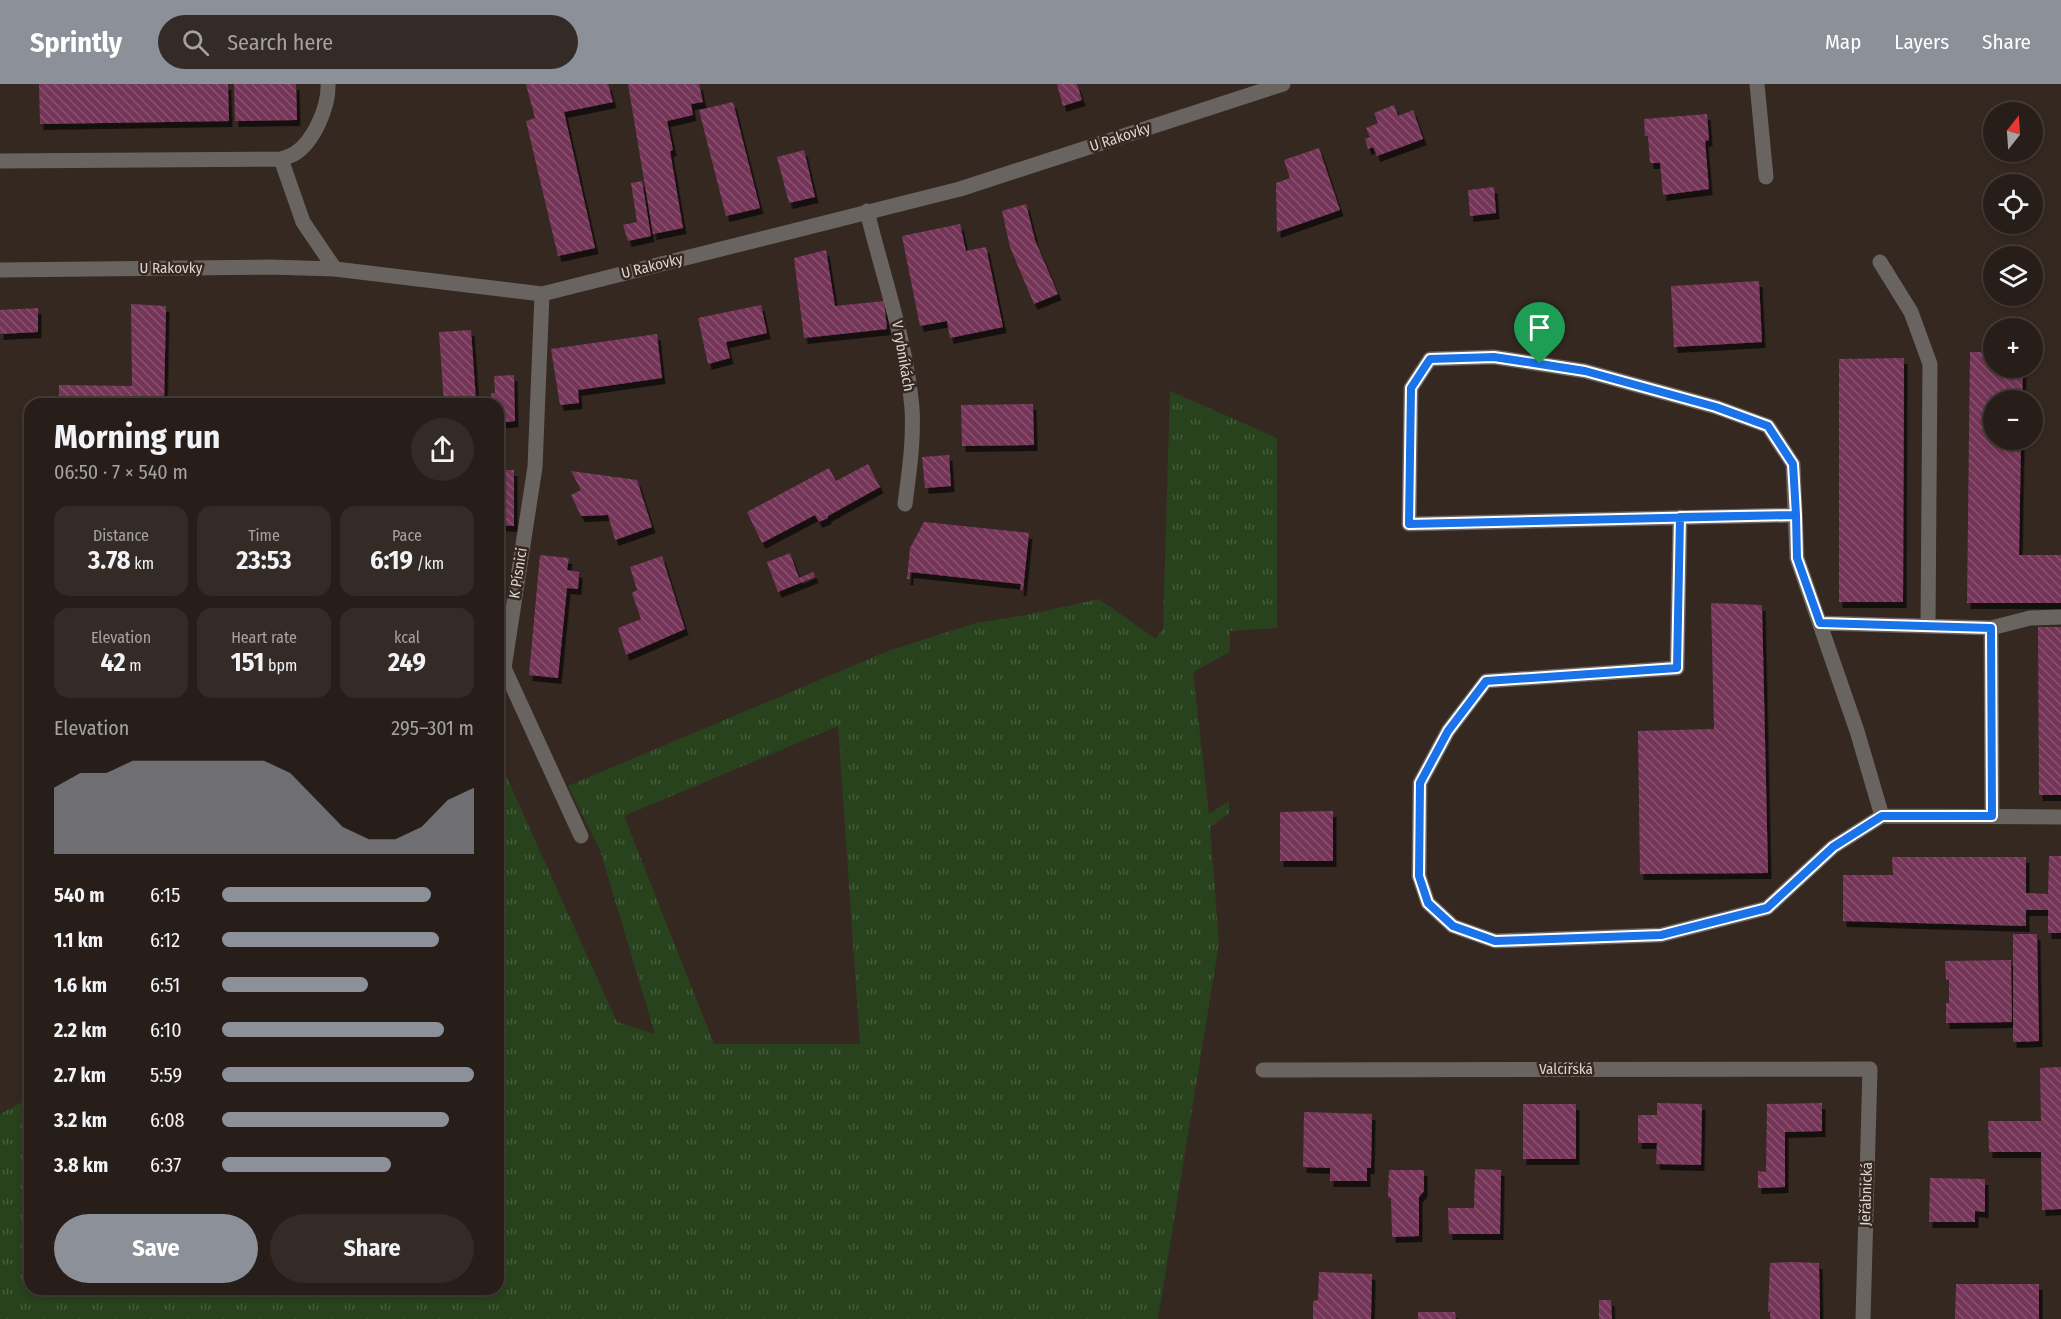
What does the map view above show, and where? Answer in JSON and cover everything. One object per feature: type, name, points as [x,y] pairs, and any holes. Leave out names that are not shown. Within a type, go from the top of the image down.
[{"type":"street","points":[[0,161],[280,159],[294,154],[304,146],[326,107],[328,84]]},
{"type":"street","name":"U Rakovky","points":[[0,270],[258,267],[334,269],[542,294],[960,189],[1283,84]]},
{"type":"street","points":[[1757,84],[1766,177]]},
{"type":"street","points":[[280,159],[303,222],[334,269]]},
{"type":"street","name":"V rybníkách","points":[[867,211],[894,306],[907,368],[912,410],[910,462],[905,504]]},
{"type":"street","points":[[1880,262],[1911,312],[1930,364],[1928,626]]},
{"type":"street","name":"K Písnici","points":[[542,294],[534,466],[504,668],[581,836]]},
{"type":"street","points":[[1796,515],[1409,524],[1411,388],[1430,359],[1494,357],[1585,371],[1716,407],[1768,426],[1793,464],[1796,515],[1797,558],[1857,731],[1882,816]]},
{"type":"street","points":[[1680,517],[1677,668],[1486,681],[1448,731],[1420,783],[1419,876],[1428,903],[1453,926],[1495,941],[1661,935],[1767,908],[1833,847],[1882,816],[2061,817]]},
{"type":"street","points":[[1820,623],[1991,628],[2030,618],[2061,617]]},
{"type":"street","points":[[1991,628],[1992,816]]},
{"type":"street","name":"Valcířská","points":[[1263,1070],[1870,1069]]},
{"type":"street","name":"Jeřábnická","points":[[1863,1319],[1870,1069]]},
{"type":"green space","points":[[1170,391],[1277,438],[1277,628],[1230,631],[1230,652],[1193,672],[1209,814],[1229,801],[1229,813],[1210,827],[1219,943],[1158,1319],[0,1319],[0,1114],[24,1101],[24,1295],[504,1295],[504,771],[617,1022],[655,1034],[600,850],[568,786],[888,651],[976,623],[1099,599],[1156,639],[1163,628]],"holes":[[[838,726],[860,1044],[714,1044],[624,816]]]},
{"type":"building","points":[[39,84],[228,84],[229,121],[40,124]]},
{"type":"building","points":[[234,84],[296,84],[297,120],[235,121]]},
{"type":"building","points":[[526,84],[608,84],[613,102],[564,112],[595,248],[558,256],[526,121],[535,118]]},
{"type":"building","points":[[628,84],[699,84],[703,102],[691,104],[693,115],[667,121],[683,228],[653,234]]},
{"type":"building","points":[[1057,84],[1077,84],[1082,100],[1063,106]]},
{"type":"building","points":[[733,102],[760,208],[726,216],[699,110]]},
{"type":"building","points":[[1394,105],[1398,116],[1413,110],[1423,139],[1377,156],[1373,147],[1368,149],[1365,139],[1370,137],[1366,128],[1378,123],[1374,113]]},
{"type":"building","points":[[1707,114],[1709,140],[1705,141],[1709,189],[1663,195],[1660,163],[1650,163],[1644,119]]},
{"type":"building","points":[[1319,148],[1340,210],[1277,232],[1276,183],[1290,178],[1284,160]]},
{"type":"building","points":[[804,150],[815,197],[789,203],[777,157]]},
{"type":"building","points":[[642,181],[651,236],[628,241],[623,225],[637,222],[631,183]]},
{"type":"building","points":[[1494,187],[1496,213],[1470,216],[1468,190]]},
{"type":"building","points":[[1026,204],[1035,240],[1058,294],[1034,304],[1010,247],[1002,211]]},
{"type":"building","points":[[960,224],[966,251],[986,247],[1003,327],[950,338],[947,321],[920,326],[902,236]]},
{"type":"building","points":[[826,250],[835,306],[884,301],[887,329],[804,338],[794,258]]},
{"type":"building","points":[[1759,281],[1762,342],[1674,347],[1671,286]]},
{"type":"building","points":[[131,304],[166,306],[164,398],[59,398],[59,385],[132,386]]},
{"type":"building","points":[[761,305],[767,333],[726,342],[730,358],[708,364],[698,318]]},
{"type":"building","points":[[38,308],[38,332],[0,334],[0,310]]},
{"type":"building","points":[[471,330],[476,398],[444,398],[439,332]]},
{"type":"building","points":[[657,334],[662,378],[578,390],[579,403],[560,405],[551,349]]},
{"type":"building","points":[[1970,352],[1983,352],[1983,378],[2023,378],[2022,390],[1983,390],[1983,450],[2021,450],[2019,555],[2061,555],[2061,603],[1967,603]]},
{"type":"building","points":[[1904,358],[1903,602],[1839,602],[1839,359]]},
{"type":"building","points":[[514,375],[515,421],[504,422],[504,398],[491,398],[491,393],[495,393],[494,376]]},
{"type":"building","points":[[1033,404],[1034,445],[962,446],[961,405]]},
{"type":"building","points":[[949,455],[951,486],[925,488],[922,457]]},
{"type":"building","points":[[868,464],[880,487],[828,518],[819,522],[815,515],[762,543],[747,512],[829,468],[836,481]]},
{"type":"building","points":[[504,470],[514,470],[514,526],[504,525]]},
{"type":"building","points":[[571,471],[637,480],[652,527],[615,540],[608,515],[581,516],[571,495],[581,490]]},
{"type":"building","points":[[924,522],[1029,533],[1023,590],[1020,590],[1021,584],[910,572],[910,579],[907,579],[910,548]]},
{"type":"building","points":[[790,553],[799,578],[813,572],[815,577],[778,592],[767,562]]},
{"type":"building","points":[[540,555],[569,558],[567,570],[579,572],[578,589],[567,588],[558,678],[529,675]]},
{"type":"building","points":[[662,556],[685,629],[626,655],[618,628],[641,619],[632,593],[637,590],[630,567]]},
{"type":"building","points":[[1711,603],[1762,605],[1768,873],[1640,874],[1638,731],[1714,729]]},
{"type":"building","points":[[2038,627],[2061,627],[2061,795],[2039,795]]},
{"type":"building","points":[[1333,811],[1333,861],[1280,861],[1280,812]]},
{"type":"building","points":[[2049,856],[2061,856],[2061,933],[2048,933],[2048,910],[2026,910],[2026,926],[1843,921],[1843,875],[1893,875],[1892,857],[2026,857],[2026,893],[2048,894]]},
{"type":"building","points":[[2013,934],[2037,934],[2039,1041],[2013,1042]]},
{"type":"building","points":[[2011,960],[2012,1022],[1946,1023],[1949,979],[1946,980],[1945,961]]},
{"type":"building","points":[[2061,1067],[2061,1209],[2042,1210],[2041,1152],[1989,1152],[1988,1121],[2041,1121],[2040,1068]]},
{"type":"building","points":[[1657,1103],[1702,1104],[1701,1165],[1656,1164],[1657,1143],[1638,1143],[1638,1115],[1657,1115]]},
{"type":"building","points":[[1822,1103],[1822,1131],[1785,1132],[1785,1187],[1758,1188],[1758,1171],[1766,1172],[1767,1104]]},
{"type":"building","points":[[1523,1104],[1576,1104],[1576,1159],[1523,1159]]},
{"type":"building","points":[[1304,1112],[1372,1114],[1371,1168],[1367,1168],[1367,1181],[1330,1181],[1330,1168],[1303,1167]]},
{"type":"building","points":[[1475,1169],[1501,1170],[1500,1234],[1449,1234],[1448,1208],[1474,1208]]},
{"type":"building","points":[[1389,1170],[1424,1170],[1424,1191],[1419,1197],[1419,1236],[1392,1237],[1391,1198],[1388,1197]]},
{"type":"building","points":[[1930,1178],[1985,1179],[1985,1212],[1975,1211],[1975,1222],[1929,1222]]},
{"type":"building","points":[[1770,1263],[1819,1263],[1820,1319],[1770,1319],[1770,1311],[1768,1312]]},
{"type":"building","points":[[1319,1272],[1372,1274],[1371,1319],[1313,1319],[1313,1301],[1318,1300]]},
{"type":"building","points":[[1956,1284],[2039,1284],[2039,1319],[1955,1319]]},
{"type":"building","points":[[1599,1300],[1611,1300],[1612,1319],[1599,1319]]},
{"type":"building","points":[[1418,1312],[1455,1312],[1456,1319],[1418,1319]]},
{"type":"route","points":[[1540,364],[1494,357],[1430,359],[1411,388],[1409,524],[1680,517],[1738,516],[1796,515],[1797,558],[1820,623],[1991,628],[1992,816],[1882,816],[1833,847],[1767,908],[1661,935],[1495,941],[1453,926],[1428,903],[1419,876],[1420,783],[1448,731],[1486,681],[1677,668],[1680,517],[1796,515],[1793,464],[1768,426],[1716,407],[1585,371],[1540,364]]}]
